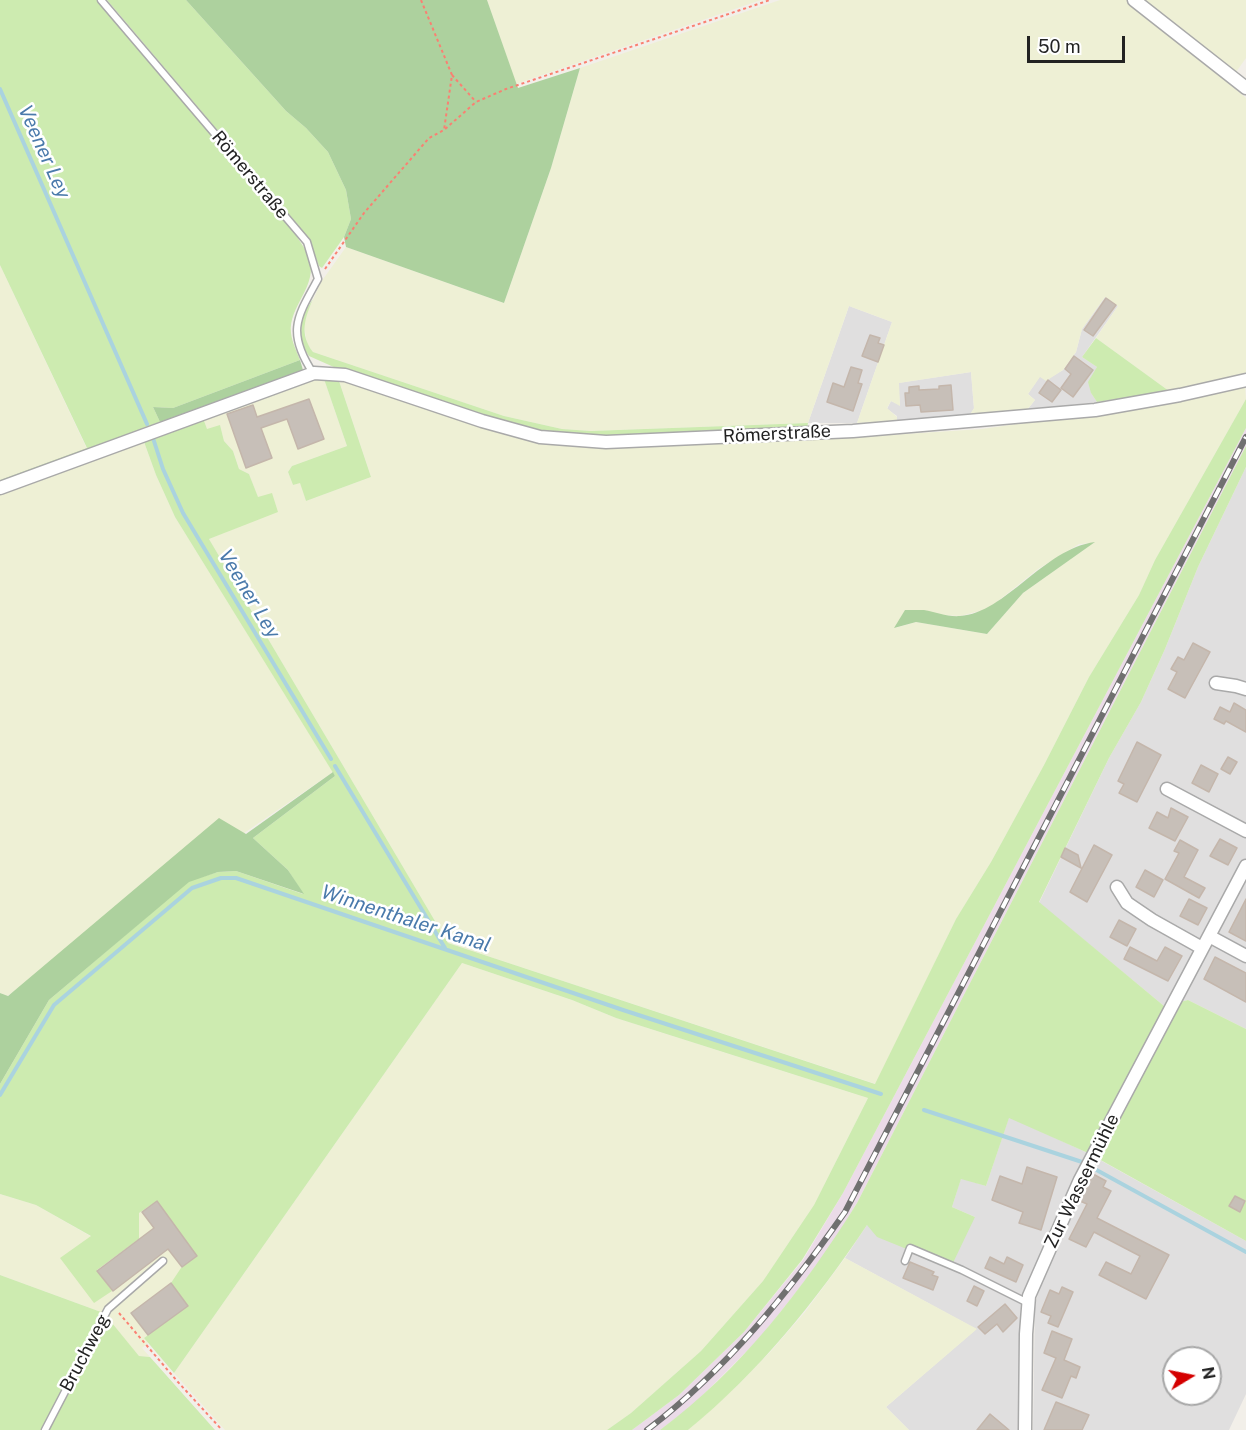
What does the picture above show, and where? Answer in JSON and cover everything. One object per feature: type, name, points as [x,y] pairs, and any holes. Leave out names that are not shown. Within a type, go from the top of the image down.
[{"type":"street","points":[[1134,0],[1246,88]]},
{"type":"street","name":"Römerstraße","points":[[0,488],[314,373],[345,375],[482,421],[540,436],[606,442],[864,430],[1095,410],[1180,395],[1246,380]]},
{"type":"street","points":[[1216,683],[1246,689]]},
{"type":"street","points":[[1167,789],[1246,831]]},
{"type":"street","name":"Zur Wassermühle","points":[[1025,1430],[1026,1334],[1029,1296],[1080,1180],[1246,866]]},
{"type":"street","points":[[1117,887],[1127,903],[1202,948]]},
{"type":"street","points":[[1209,936],[1246,956]]},
{"type":"lane","name":"Römerstraße","points":[[101,0],[307,242],[318,279]]},
{"type":"lane","points":[[314,373],[305,360],[296,326],[299,312],[318,279]]},
{"type":"lane","points":[[905,1262],[910,1248],[962,1270],[1028,1303]]},
{"type":"lane","name":"Bruchweg","points":[[45,1430],[108,1309],[163,1261]]},
{"type":"path","points":[[421,0],[452,75],[476,102]]},
{"type":"path","points":[[318,279],[364,213],[429,138],[444,130],[476,102],[506,89],[580,66],[770,0]]},
{"type":"path","points":[[444,130],[452,75]]},
{"type":"path","points":[[112,1305],[222,1430]]},
{"type":"shaded area","points":[[1105,297],[1118,306],[1082,357],[1097,367],[1091,393],[1097,402],[1027,410],[1035,400],[1028,394],[1040,376],[1046,380],[1063,370],[1076,352],[1082,329]]},
{"type":"shaded area","points":[[849,306],[892,322],[857,423],[808,423]]},
{"type":"shaded area","points":[[971,372],[974,409],[969,416],[897,421],[897,416],[887,409],[891,401],[900,405],[898,383]]},
{"type":"shaded area","points":[[1246,428],[1246,446],[857,1203],[826,1254],[761,1337],[690,1408],[660,1430],[632,1430],[679,1395],[744,1332],[803,1260],[843,1193]]},
{"type":"shaded area","points":[[1246,467],[1246,1029],[1188,1000],[1164,1006],[1039,903],[1109,758],[1141,702],[1198,567]]},
{"type":"shaded area","points":[[1009,1117],[1088,1153],[1052,1225],[1023,1294],[1019,1430],[909,1430],[886,1407],[976,1329],[845,1258],[867,1225],[975,1217],[952,1207],[961,1178],[986,1186]]},
{"type":"shaded area","points":[[1100,1160],[1246,1241],[1246,1394],[1229,1430],[1033,1430],[1035,1304],[1062,1235]]},
{"type":"green space","points":[[0,0],[97,0],[295,233],[308,254],[311,267],[307,287],[291,323],[293,343],[300,360],[173,408],[153,407],[160,422],[143,428],[138,433],[0,483],[0,480],[87,448],[0,265]]},
{"type":"green space","points":[[107,0],[186,0],[286,111],[306,128],[328,152],[346,190],[351,219],[344,237],[322,268],[319,266],[310,242],[297,224]]},
{"type":"green space","points":[[186,0],[487,0],[518,88],[580,68],[551,168],[504,303],[346,247],[344,237],[351,219],[346,190],[328,152],[306,128],[286,111]]},
{"type":"green space","points":[[487,0],[761,0],[516,84]]},
{"type":"green space","points":[[780,0],[1129,0],[1246,98],[1246,372],[1243,375],[1169,391],[1096,338],[1118,306],[1105,297],[1082,329],[1076,352],[1063,370],[1046,381],[1040,377],[1028,394],[1035,400],[1027,410],[969,416],[974,408],[971,372],[899,383],[900,406],[891,401],[887,408],[897,417],[897,421],[857,423],[892,322],[849,306],[808,423],[591,431],[562,429],[504,416],[313,352],[307,344],[304,324],[307,313],[321,282],[346,247],[504,303],[551,168],[580,68]]},
{"type":"green space","points":[[1141,0],[1246,0],[1246,58],[1236,72],[1181,33]]},
{"type":"green space","points":[[0,265],[87,449],[0,480]]},
{"type":"green space","points":[[313,299],[306,319],[305,332],[313,352],[504,416],[562,429],[591,431],[808,423],[807,428],[594,436],[557,434],[520,426],[336,368],[309,356],[303,347],[302,316]]},
{"type":"green space","points":[[1096,338],[1169,391],[1097,402],[1088,382],[1097,367],[1082,357]]},
{"type":"green space","points":[[300,360],[303,370],[160,422],[153,407],[173,408]]},
{"type":"green space","points":[[338,378],[466,418],[604,444],[828,439],[982,429],[1168,402],[1245,386],[1246,399],[1155,560],[1139,595],[1089,677],[991,862],[956,919],[876,1084],[448,943],[209,539],[277,511],[258,498],[249,474],[239,469],[233,451],[224,441],[220,426],[207,430],[203,418],[306,380],[324,379],[347,446],[292,466],[288,472],[293,485],[300,482],[306,501],[371,477]],"holes":[[[1093,543],[1023,593],[987,634],[916,622],[895,628],[923,610],[942,615],[960,616],[988,609],[1038,569],[1079,544]]]},
{"type":"green space","points":[[338,378],[371,477],[306,501],[300,483],[293,485],[288,472],[292,466],[347,446],[324,379]]},
{"type":"green space","points":[[1246,399],[1246,428],[843,1193],[802,1260],[744,1332],[679,1395],[632,1430],[607,1430],[631,1413],[701,1351],[763,1281],[814,1205],[868,1098],[616,1018],[572,1000],[462,963],[174,1373],[144,1338],[188,1306],[171,1283],[181,1268],[197,1256],[157,1201],[139,1213],[139,1239],[97,1270],[112,1291],[94,1303],[60,1258],[91,1236],[36,1205],[0,1194],[0,1084],[49,1000],[189,881],[218,872],[236,871],[303,894],[288,870],[253,838],[335,776],[175,517],[143,439],[203,418],[207,429],[220,425],[224,441],[233,451],[239,469],[249,474],[258,497],[272,493],[278,512],[209,539],[448,943],[875,1084],[956,919],[991,862],[1089,677],[1139,595],[1155,560]]},
{"type":"green space","points":[[143,439],[175,517],[333,772],[7,996],[0,993],[0,493]]},
{"type":"green space","points":[[1246,446],[1246,467],[1198,567],[1141,702],[1109,758],[1039,902],[1164,1006],[1188,1000],[1246,1029],[1246,1241],[1088,1153],[1009,1118],[986,1186],[961,1179],[952,1207],[975,1217],[951,1267],[877,1237],[867,1225],[807,1308],[739,1384],[688,1430],[660,1430],[718,1381],[769,1326],[815,1266],[857,1203]]},
{"type":"green space","points":[[1095,542],[1023,593],[987,634],[916,622],[894,628],[905,610],[924,610],[955,616],[977,612],[1009,593],[1058,556],[1076,547]]},
{"type":"green space","points":[[333,772],[335,776],[253,838],[288,870],[304,894],[236,871],[218,872],[189,882],[49,1000],[0,1084],[0,993],[8,996],[219,818],[246,834]]},
{"type":"green space","points":[[462,963],[572,1000],[616,1018],[868,1098],[814,1205],[763,1281],[701,1351],[631,1413],[607,1430],[225,1430],[174,1373]]},
{"type":"green space","points":[[0,1194],[36,1205],[92,1237],[97,1271],[139,1239],[139,1213],[157,1200],[197,1256],[181,1268],[188,1306],[144,1338],[148,1343],[142,1348],[150,1357],[139,1356],[101,1312],[0,1275]]},
{"type":"green space","points":[[845,1258],[977,1329],[886,1407],[909,1430],[688,1430],[737,1386],[772,1350],[805,1312]]},
{"type":"green space","points":[[0,1275],[101,1312],[42,1430],[0,1430]]},
{"type":"green space","points":[[107,1317],[139,1356],[150,1357],[215,1430],[49,1430]]},
{"type":"building","points":[[1106,298],[1116,305],[1093,336],[1084,330]]},
{"type":"building","points":[[870,335],[880,338],[878,343],[884,345],[878,362],[862,356]]},
{"type":"building","points":[[1074,356],[1093,370],[1073,397],[1061,388],[1071,374],[1065,369]]},
{"type":"building","points":[[851,367],[862,370],[858,383],[862,384],[853,411],[827,402],[833,383],[844,387]]},
{"type":"building","points":[[1048,380],[1061,390],[1052,402],[1039,393]]},
{"type":"building","points":[[951,385],[953,410],[921,412],[920,405],[906,406],[905,393],[909,393],[909,387],[919,386],[919,390],[939,389],[939,386]]},
{"type":"building","points":[[309,399],[324,439],[298,449],[287,419],[261,428],[272,458],[246,468],[227,414],[253,405],[257,417]]},
{"type":"building","points":[[1193,643],[1210,652],[1185,698],[1168,689],[1177,672],[1171,669],[1178,657],[1184,660]]},
{"type":"building","points":[[1234,703],[1246,710],[1246,732],[1226,721],[1224,724],[1214,719],[1220,707],[1230,712]]},
{"type":"building","points":[[1137,742],[1161,755],[1137,802],[1119,793],[1124,784],[1118,781]]},
{"type":"building","points":[[1228,757],[1237,762],[1230,774],[1221,769]]},
{"type":"building","points":[[1201,765],[1218,774],[1209,792],[1192,783]]},
{"type":"building","points":[[1171,808],[1188,817],[1175,841],[1149,828],[1157,812],[1168,818]]},
{"type":"building","points":[[1220,839],[1237,848],[1228,865],[1210,856]]},
{"type":"building","points":[[1180,840],[1198,850],[1184,877],[1205,888],[1199,898],[1165,879],[1179,853],[1174,851]]},
{"type":"building","points":[[1094,845],[1112,855],[1087,902],[1070,892]]},
{"type":"building","points":[[1065,848],[1078,855],[1081,868],[1061,857]]},
{"type":"building","points":[[1145,870],[1163,880],[1154,897],[1136,887]]},
{"type":"building","points":[[1189,899],[1207,908],[1198,925],[1180,916]]},
{"type":"building","points":[[1246,899],[1246,941],[1229,932]]},
{"type":"building","points":[[1119,920],[1136,929],[1127,946],[1110,937]]},
{"type":"building","points":[[1130,947],[1157,961],[1165,947],[1182,956],[1168,981],[1124,959]]},
{"type":"building","points":[[1215,957],[1246,973],[1246,1002],[1204,979]]},
{"type":"building","points":[[1027,1167],[1057,1177],[1041,1230],[1019,1223],[1023,1212],[992,1200],[1000,1176],[1022,1184]]},
{"type":"building","points":[[1093,1174],[1106,1181],[1103,1187],[1111,1191],[1097,1218],[1169,1255],[1146,1299],[1099,1275],[1106,1262],[1131,1274],[1140,1256],[1094,1232],[1086,1247],[1069,1239],[1087,1204],[1080,1201]]},
{"type":"building","points":[[1235,1196],[1245,1201],[1240,1212],[1229,1206]]},
{"type":"building","points":[[157,1201],[197,1256],[182,1267],[168,1249],[113,1291],[97,1271],[154,1228],[142,1212]]},
{"type":"building","points":[[990,1257],[1004,1264],[1007,1257],[1023,1265],[1016,1282],[985,1268]]},
{"type":"building","points":[[910,1262],[934,1272],[932,1275],[938,1277],[933,1290],[903,1278]]},
{"type":"building","points":[[171,1283],[188,1306],[148,1335],[131,1313]]},
{"type":"building","points":[[974,1286],[984,1291],[977,1306],[967,1301]]},
{"type":"building","points":[[1062,1287],[1073,1292],[1058,1327],[1048,1323],[1051,1316],[1041,1312],[1050,1290],[1059,1294]]},
{"type":"building","points":[[1005,1304],[1017,1318],[1003,1332],[997,1324],[985,1334],[978,1327]]},
{"type":"building","points":[[1052,1331],[1072,1339],[1064,1360],[1080,1367],[1076,1378],[1071,1376],[1062,1398],[1042,1390],[1056,1358],[1044,1353]]},
{"type":"building","points":[[1056,1402],[1089,1415],[1082,1430],[1044,1430]]},
{"type":"building","points":[[990,1414],[1009,1430],[977,1430]]},
{"type":"waterway","name":"Veener Ley","points":[[0,89],[147,424]]},
{"type":"waterway","name":"Veener Ley","points":[[153,438],[163,469],[183,513],[331,759]]},
{"type":"waterway","name":"Veener Ley","points":[[335,766],[445,948]]},
{"type":"waterway","name":"Winnenthaler Kanal","points":[[0,1095],[54,1005],[192,888],[221,878],[236,878],[623,1010],[881,1094]]},
{"type":"waterway","name":"Winnenthaler Kanal","points":[[924,1110],[1082,1162],[1246,1252]]},
{"type":"railway","points":[[647,1430],[704,1382],[730,1356],[801,1272],[845,1212],[1246,437]]}]
